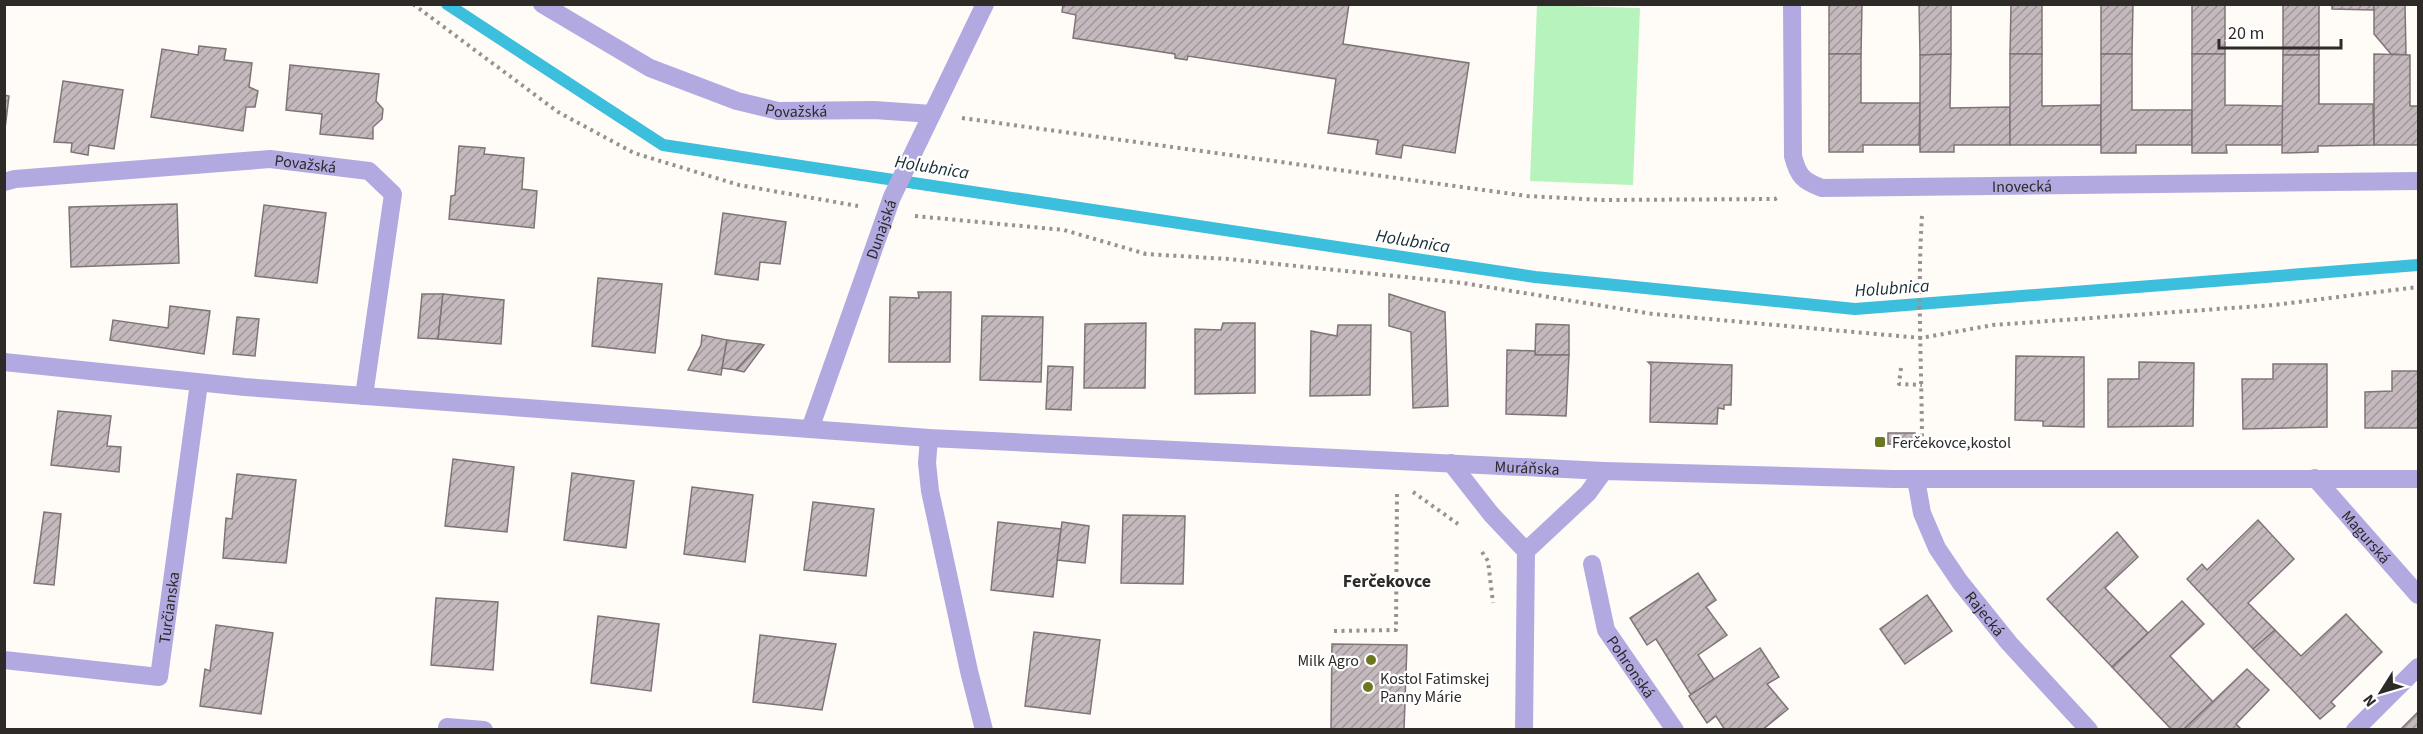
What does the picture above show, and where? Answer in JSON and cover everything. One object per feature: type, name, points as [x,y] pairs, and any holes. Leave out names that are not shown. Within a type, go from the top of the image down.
[{"type":"street","name":"Považská","points":[[542,4],[650,68],[737,101],[778,111],[874,110],[932,114]]},
{"type":"street","name":"Dunajská","points":[[810,429],[889,206],[985,4]]},
{"type":"street","points":[[1792,4],[1793,156],[1798,174],[1805,182]]},
{"type":"street","name":"Považská","points":[[4,182],[15,179],[270,159],[369,171],[393,194],[364,396]]},
{"type":"street","name":"Inovecká","points":[[1805,182],[1822,188],[1923,188],[2418,181]]},
{"type":"street","name":"Muráňska","points":[[4,362],[199,383],[929,438],[1604,471],[1916,478],[2418,479]]},
{"type":"street","name":"Turčianska","points":[[4,660],[159,677],[199,383]]},
{"type":"street","points":[[929,438],[927,463],[930,491],[984,729]]},
{"type":"street","points":[[1451,463],[1526,557],[1524,729]]},
{"type":"street","points":[[1526,557],[1588,493],[1604,471]]},
{"type":"street","name":"Rajecká","points":[[1916,478],[1922,513],[1937,548],[1960,582],[2009,643],[2089,729]]},
{"type":"street","name":"Magurská","points":[[2315,478],[2418,595]]},
{"type":"street","name":"Pohronská","points":[[1592,564],[1605,630],[1675,729]]},
{"type":"street","points":[[2355,729],[2418,667]]},
{"type":"street","points":[[447,727],[484,729]]},
{"type":"path","points":[[413,4],[558,112],[634,153],[739,185],[847,202],[1064,230],[1146,254],[1228,259],[1463,283],[1653,314],[1921,338],[1993,325],[2274,305],[2418,287]]},
{"type":"path","points":[[932,114],[1527,196],[1603,200],[1775,199],[1805,182]]},
{"type":"path","points":[[1922,451],[1922,321],[1918,268],[1923,188]]},
{"type":"path","points":[[1900,368],[1899,384],[1922,386]]},
{"type":"path","points":[[1334,631],[1396,630],[1397,486]]},
{"type":"path","points":[[1405,487],[1460,526]]},
{"type":"path","points":[[1480,548],[1488,561],[1493,608]]},
{"type":"path","points":[[1488,561],[1526,557]]},
{"type":"green space","points":[[1537,5],[1640,8],[1633,185],[1530,181]]},
{"type":"building","points":[[1063,4],[1349,4],[1343,44],[1469,63],[1455,153],[1403,145],[1401,158],[1376,154],[1378,140],[1328,133],[1336,79],[1188,56],[1187,60],[1175,58],[1175,54],[1073,38],[1076,15],[1062,12]]},
{"type":"building","points":[[1829,4],[1862,4],[1861,54],[1829,54]]},
{"type":"building","points":[[1919,4],[1951,4],[1951,54],[1920,55]]},
{"type":"building","points":[[2011,4],[2042,4],[2042,54],[2010,54]]},
{"type":"building","points":[[2101,4],[2133,4],[2132,54],[2101,54]]},
{"type":"building","points":[[2192,4],[2225,4],[2225,54],[2192,54]]},
{"type":"building","points":[[2283,4],[2374,4],[2374,10],[2332,9],[2332,5],[2319,5],[2319,55],[2283,55]]},
{"type":"building","points":[[2374,4],[2405,4],[2406,55],[2391,54],[2374,34]]},
{"type":"building","points":[[199,46],[226,49],[224,60],[252,63],[249,87],[258,91],[255,107],[246,107],[243,131],[151,117],[162,49],[198,55]]},
{"type":"building","points":[[1829,54],[1861,54],[1861,103],[1920,103],[1919,145],[1863,145],[1863,152],[1829,152]]},
{"type":"building","points":[[1951,54],[1950,108],[2010,107],[2010,145],[1954,145],[1954,152],[1920,152],[1920,55]]},
{"type":"building","points":[[2010,54],[2042,54],[2042,106],[2101,105],[2101,145],[2010,145]]},
{"type":"building","points":[[2101,54],[2132,54],[2132,110],[2192,110],[2192,145],[2136,145],[2136,153],[2101,153]]},
{"type":"building","points":[[2192,54],[2225,54],[2225,105],[2283,106],[2283,145],[2226,145],[2227,153],[2192,153]]},
{"type":"building","points":[[2374,54],[2410,55],[2410,106],[2418,106],[2418,145],[2374,145]]},
{"type":"building","points":[[2283,55],[2319,55],[2319,104],[2373,104],[2374,145],[2318,146],[2318,152],[2282,153]]},
{"type":"building","points":[[290,65],[379,74],[376,101],[383,109],[382,119],[373,127],[373,139],[320,134],[322,114],[286,110]]},
{"type":"building","points":[[63,81],[123,90],[114,149],[89,145],[88,155],[71,152],[72,143],[54,142]]},
{"type":"building","points":[[4,95],[9,96],[4,137]]},
{"type":"building","points":[[459,146],[485,148],[484,154],[524,158],[522,189],[537,191],[534,228],[449,219],[451,196],[455,195]]},
{"type":"building","points":[[177,204],[179,263],[71,267],[69,207]]},
{"type":"building","points":[[264,205],[326,213],[317,283],[255,276]]},
{"type":"building","points":[[723,213],[786,222],[780,264],[760,262],[758,280],[715,274]]},
{"type":"building","points":[[598,278],[662,284],[655,353],[592,346]]},
{"type":"building","points":[[918,292],[951,292],[950,362],[889,362],[890,297],[919,298]]},
{"type":"building","points":[[422,294],[443,294],[438,339],[418,338]]},
{"type":"building","points":[[443,294],[504,300],[501,344],[438,339]]},
{"type":"building","points":[[1389,294],[1445,312],[1448,406],[1413,408],[1411,332],[1389,326]]},
{"type":"building","points":[[170,306],[210,311],[204,354],[110,340],[113,320],[168,328]]},
{"type":"building","points":[[982,316],[1043,317],[1041,382],[980,380]]},
{"type":"building","points":[[237,317],[259,319],[255,356],[233,354]]},
{"type":"building","points":[[1146,323],[1145,388],[1084,388],[1085,324]]},
{"type":"building","points":[[1223,323],[1255,323],[1255,393],[1195,394],[1195,329],[1221,330]]},
{"type":"building","points":[[1536,324],[1569,325],[1569,355],[1535,355]]},
{"type":"building","points":[[1338,325],[1371,325],[1370,395],[1310,396],[1311,331],[1337,336]]},
{"type":"building","points":[[702,335],[727,340],[721,375],[688,370],[701,345]]},
{"type":"building","points":[[727,340],[760,344],[736,370],[722,368]]},
{"type":"building","points":[[760,344],[764,345],[744,372],[736,370]]},
{"type":"building","points":[[1507,350],[1535,351],[1535,355],[1569,355],[1566,416],[1506,414]]},
{"type":"building","points":[[2016,356],[2084,357],[2084,427],[2043,426],[2043,421],[2015,420]]},
{"type":"building","points":[[1648,362],[1732,365],[1731,405],[1724,405],[1724,409],[1718,408],[1717,424],[1650,422],[1651,365]]},
{"type":"building","points":[[2139,362],[2194,363],[2193,426],[2108,427],[2108,379],[2139,379]]},
{"type":"building","points":[[2273,364],[2327,364],[2327,427],[2243,429],[2242,379],[2273,379]]},
{"type":"building","points":[[1048,366],[1073,367],[1071,410],[1046,409]]},
{"type":"building","points":[[2392,371],[2418,371],[2418,428],[2365,428],[2365,392],[2392,391]]},
{"type":"building","points":[[58,411],[111,416],[107,446],[121,447],[119,472],[51,465]]},
{"type":"building","points":[[1888,433],[1915,433],[1915,444],[1888,444]]},
{"type":"building","points":[[453,459],[514,467],[507,532],[445,526]]},
{"type":"building","points":[[572,473],[634,481],[626,548],[564,540]]},
{"type":"building","points":[[237,474],[296,480],[286,563],[223,558],[226,518],[232,519]]},
{"type":"building","points":[[692,487],[753,495],[745,562],[684,554]]},
{"type":"building","points":[[813,502],[874,509],[866,576],[804,570]]},
{"type":"building","points":[[44,512],[61,514],[54,585],[34,583]]},
{"type":"building","points":[[1123,515],[1185,516],[1183,584],[1121,583]]},
{"type":"building","points":[[2258,520],[2294,559],[2248,603],[2275,630],[2253,649],[2187,579],[2202,564],[2207,570]]},
{"type":"building","points":[[998,522],[1061,529],[1053,597],[991,590]]},
{"type":"building","points":[[1062,522],[1089,526],[1085,563],[1057,560]]},
{"type":"building","points":[[2117,532],[2138,557],[2105,588],[2148,633],[2112,667],[2047,599]]},
{"type":"building","points":[[1698,573],[1716,600],[1706,607],[1727,635],[1698,655],[1714,679],[1691,695],[1656,639],[1647,645],[1630,618]]},
{"type":"building","points":[[1927,595],[1952,631],[1905,664],[1880,629]]},
{"type":"building","points":[[436,598],[498,602],[493,670],[431,665]]},
{"type":"building","points":[[2182,601],[2204,624],[2170,656],[2213,702],[2183,730],[2172,730],[2112,667]]},
{"type":"building","points":[[2346,614],[2382,652],[2331,702],[2335,706],[2320,719],[2253,649],[2275,630],[2301,656]]},
{"type":"building","points":[[598,616],[659,624],[651,691],[591,683]]},
{"type":"building","points":[[216,625],[273,633],[261,714],[200,706],[205,669],[210,671]]},
{"type":"building","points":[[1034,632],[1100,640],[1090,714],[1025,706]]},
{"type":"building","points":[[760,635],[836,644],[822,710],[753,702]]},
{"type":"building","name":"Kostol Fatimskej Panny Márie","points":[[1332,644],[1407,645],[1404,730],[1331,730]]},
{"type":"building","points":[[1760,648],[1779,677],[1767,684],[1788,709],[1762,730],[1725,730],[1716,716],[1707,723],[1689,696]]},
{"type":"building","points":[[2247,669],[2269,690],[2236,724],[2242,730],[2183,730]]},
{"type":"building","points":[[2418,712],[2418,730],[2400,730]]},
{"type":"waterway","name":"Holubnica","points":[[447,4],[663,145],[1535,277],[1855,309],[2418,265]]},
{"type":"place","name":"Ferčekovce,kostol","points":[[1880,442]]},
{"type":"place","name":"Milk Agro","points":[[1371,660]]},
{"type":"place","name":"Kostol Fatimskej Panny Márie","points":[[1368,687]]},
{"type":"district","name":"Ferčekovce","points":[[1387,581]]}]
